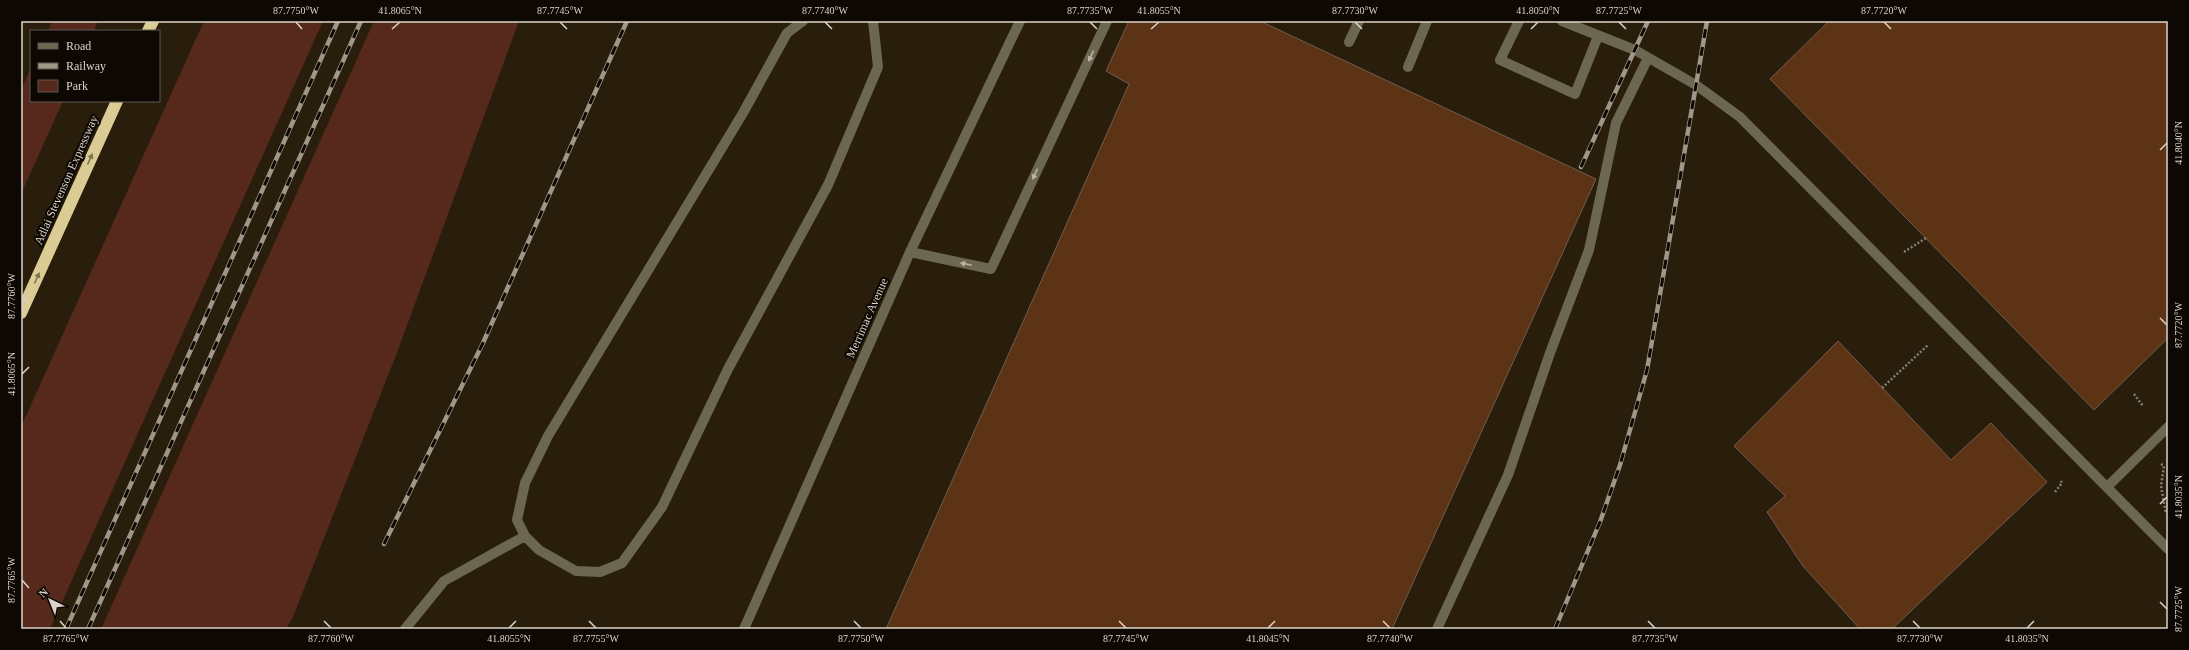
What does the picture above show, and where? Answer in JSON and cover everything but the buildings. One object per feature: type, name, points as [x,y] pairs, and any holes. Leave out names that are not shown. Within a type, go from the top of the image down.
[{"type":"highway","name":"Adlai Stevenson Expressway","points":[[21,313],[116,102]]},
{"type":"street","points":[[803,21],[787,32],[743,113],[548,436],[524,490],[517,520],[525,536],[539,550],[576,571],[600,572],[622,563],[662,508],[728,369],[828,185],[878,67],[873,21]]},
{"type":"street","name":"Merrimac Avenue","points":[[744,629],[910,252],[1020,21]]},
{"type":"street","points":[[910,252],[991,269],[1107,21]]},
{"type":"street","points":[[1349,42],[1359,21]]},
{"type":"street","points":[[1408,67],[1427,21]]},
{"type":"street","points":[[1518,21],[1500,60],[1575,94],[1598,36]]},
{"type":"street","points":[[1562,21],[1635,50],[1696,86],[1740,117],[2168,550]]},
{"type":"street","points":[[1438,629],[1508,475],[1550,353],[1589,250],[1616,123],[1648,58]]},
{"type":"street","points":[[2107,487],[2168,427]]},
{"type":"street","points":[[405,629],[444,581],[525,536]]},
{"type":"path","points":[[1902,253],[1926,238]]},
{"type":"path","points":[[1882,388],[1928,345]]},
{"type":"path","points":[[2134,394],[2143,406]]},
{"type":"path","points":[[2161,464],[2164,466],[2161,486],[2164,511],[2168,518]]},
{"type":"path","points":[[2055,492],[2062,483],[2061,481]]},
{"type":"green space","points":[[52,21],[98,21],[94,30],[48,30]]},
{"type":"green space","points":[[204,21],[323,21],[50,629],[21,629],[21,427]]},
{"type":"green space","points":[[374,21],[519,21],[398,350],[293,617],[286,629],[101,629]]},
{"type":"green space","points":[[30,70],[30,102],[63,102],[21,194],[21,90]]},
{"type":"railway","points":[[66,629],[338,21]]},
{"type":"railway","points":[[88,629],[361,21]]},
{"type":"railway","points":[[384,544],[483,343],[627,21]]},
{"type":"railway","points":[[1581,167],[1648,21]]},
{"type":"railway","points":[[1555,629],[1600,522],[1620,465],[1647,370],[1707,21]]}]
